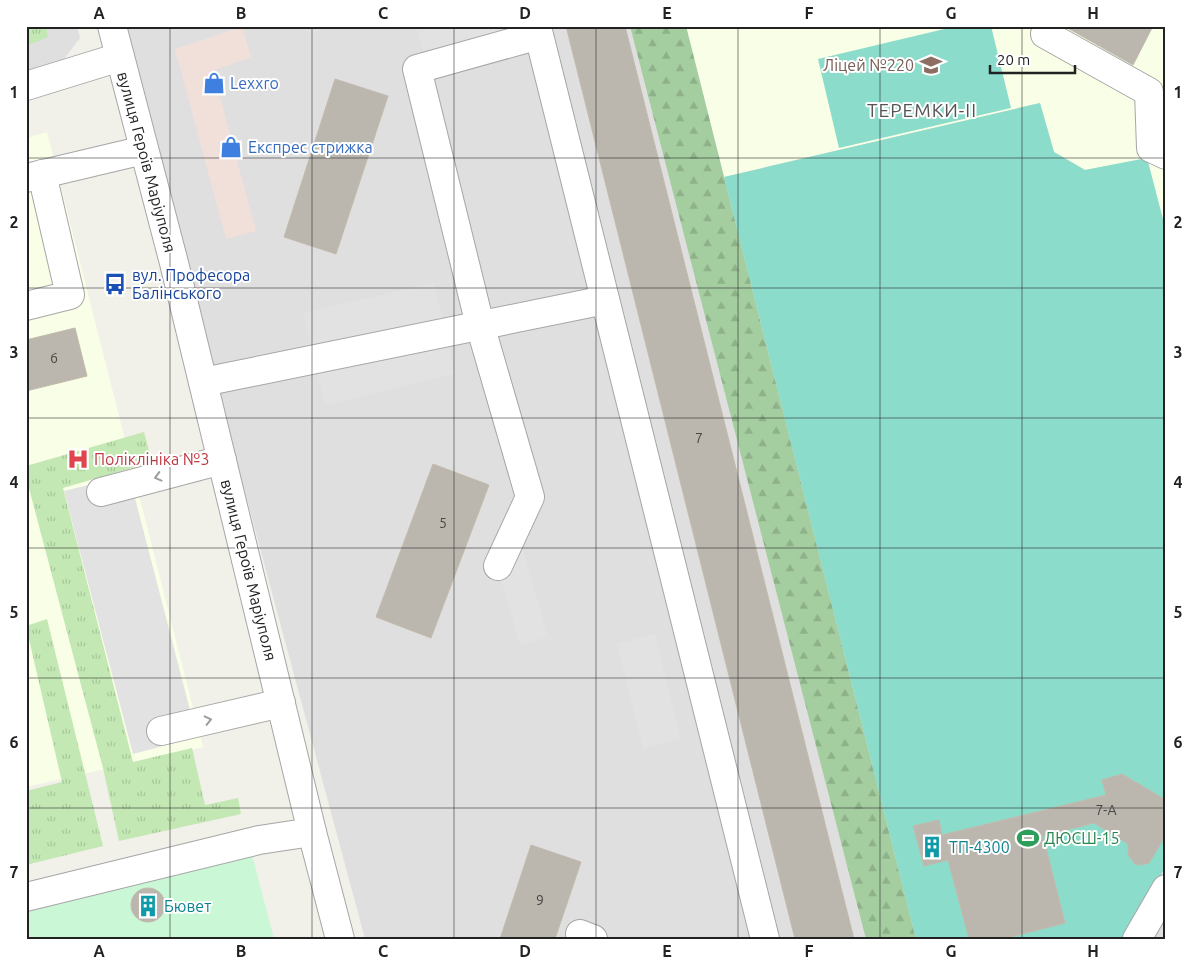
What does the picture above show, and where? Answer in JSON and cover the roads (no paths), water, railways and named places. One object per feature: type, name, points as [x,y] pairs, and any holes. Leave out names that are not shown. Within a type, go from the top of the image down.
[{"type":"street","name":"вулиця Героїв Маріуполя","points":[[112,26],[203,382],[312,832],[340,939]]},
{"type":"street","points":[[1049,26],[1045,34],[1149,92],[1151,148],[1166,155]]},
{"type":"street","points":[[498,566],[530,497],[480,325],[417,69],[540,35],[765,939]]},
{"type":"street","points":[[26,86],[120,57]]},
{"type":"street","points":[[26,306],[70,295],[34,176],[144,150]]},
{"type":"street","points":[[203,382],[606,300]]},
{"type":"street","points":[[101,492],[222,460]]},
{"type":"street","points":[[160,730],[281,703]]},
{"type":"street","points":[[26,897],[259,840],[312,832]]},
{"type":"street","points":[[1137,939],[1166,889]]},
{"type":"place","name":"Ліцей №220","points":[[931,65]]},
{"type":"place","name":"Lexxro","points":[[214,83]]},
{"type":"place","name":"Експрес стрижка","points":[[231,147]]},
{"type":"place","name":"вул. Професора Балінського","points":[[115,284]]},
{"type":"place","name":"Поліклініка №3","points":[[78,459]]},
{"type":"place","name":"ДЮСШ-15","points":[[1028,838]]},
{"type":"place","name":"ТП-4300","points":[[932,847]]},
{"type":"place","name":"Бювет","points":[[148,906]]},
{"type":"district","name":"ТЕРЕМКИ-ІІ","points":[[922,110]]}]
